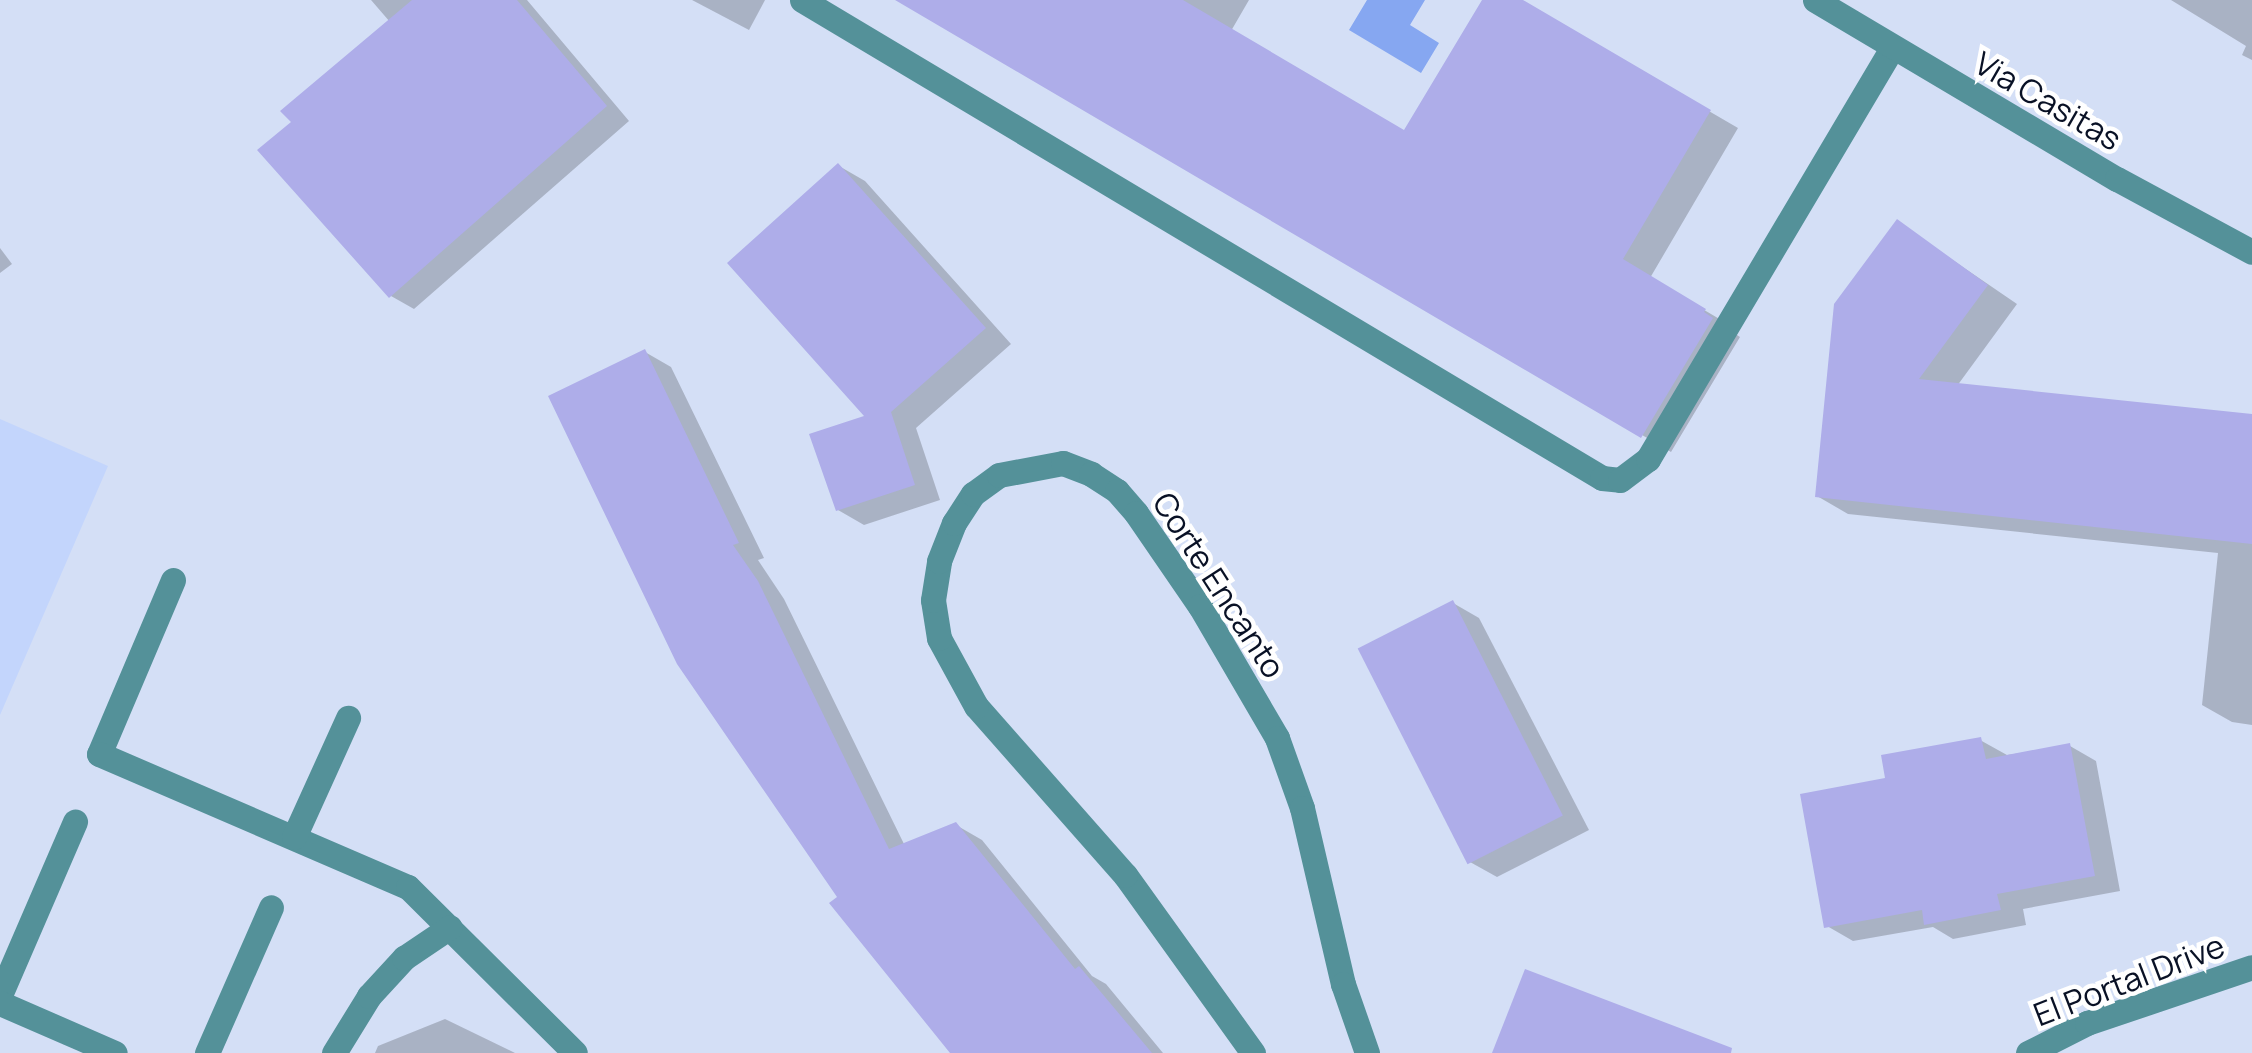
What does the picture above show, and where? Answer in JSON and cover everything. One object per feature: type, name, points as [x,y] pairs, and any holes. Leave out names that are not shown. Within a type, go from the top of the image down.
[{"type":"street","points":[[802,0],[1602,478],[1620,480],[1648,460],[1893,47]]},
{"type":"street","name":"Via Casitas","points":[[1815,0],[2117,179],[2252,252]]},
{"type":"street","name":"Corte Encanto","points":[[1253,1053],[1125,875],[976,706],[939,638],[933,600],[939,560],[954,522],[972,494],[999,475],[1063,464],[1091,474],[1117,491],[1136,513],[1200,606],[1277,738],[1302,808],[1343,984],[1367,1053]]},
{"type":"street","points":[[173,580],[99,754],[408,887],[574,1053]]},
{"type":"street","points":[[294,837],[348,718]]},
{"type":"street","points":[[75,822],[0,999],[115,1053]]},
{"type":"street","points":[[207,1053],[271,907]]},
{"type":"street","points":[[334,1053],[369,996],[404,958],[450,926]]},
{"type":"street","name":"El Portal Drive","points":[[2028,1053],[2087,1023],[2252,967]]},
{"type":"shaded area","points":[[0,419],[108,466],[0,715]]},
{"type":"water","points":[[1367,0],[1425,0],[1410,25],[1439,43],[1421,73],[1349,30]]},
{"type":"building","points":[[412,0],[517,0],[607,106],[389,298],[257,150],[291,122],[280,111]]},
{"type":"building","points":[[895,0],[1183,0],[1404,130],[1482,0],[1523,0],[1711,110],[1623,259],[1706,309],[1704,312],[1713,318],[1641,438]]},
{"type":"building","points":[[838,163],[986,328],[891,412],[915,485],[836,511],[809,434],[864,416],[727,263]]},
{"type":"building","points":[[1897,219],[1988,285],[1919,379],[2252,414],[2252,544],[1815,497],[1834,304]]},
{"type":"building","points":[[645,349],[739,543],[733,545],[758,581],[889,849],[956,822],[1075,969],[1079,966],[1152,1053],[950,1053],[829,903],[837,897],[677,664],[548,396]]},
{"type":"building","points":[[1453,600],[1563,816],[1468,864],[1358,649]]},
{"type":"building","points":[[1981,737],[1986,759],[2070,743],[2095,876],[1997,894],[2001,910],[1924,925],[1922,910],[1824,928],[1800,794],[1885,778],[1881,755]]},
{"type":"building","points":[[1525,969],[1732,1048],[1731,1053],[1492,1053]]}]
